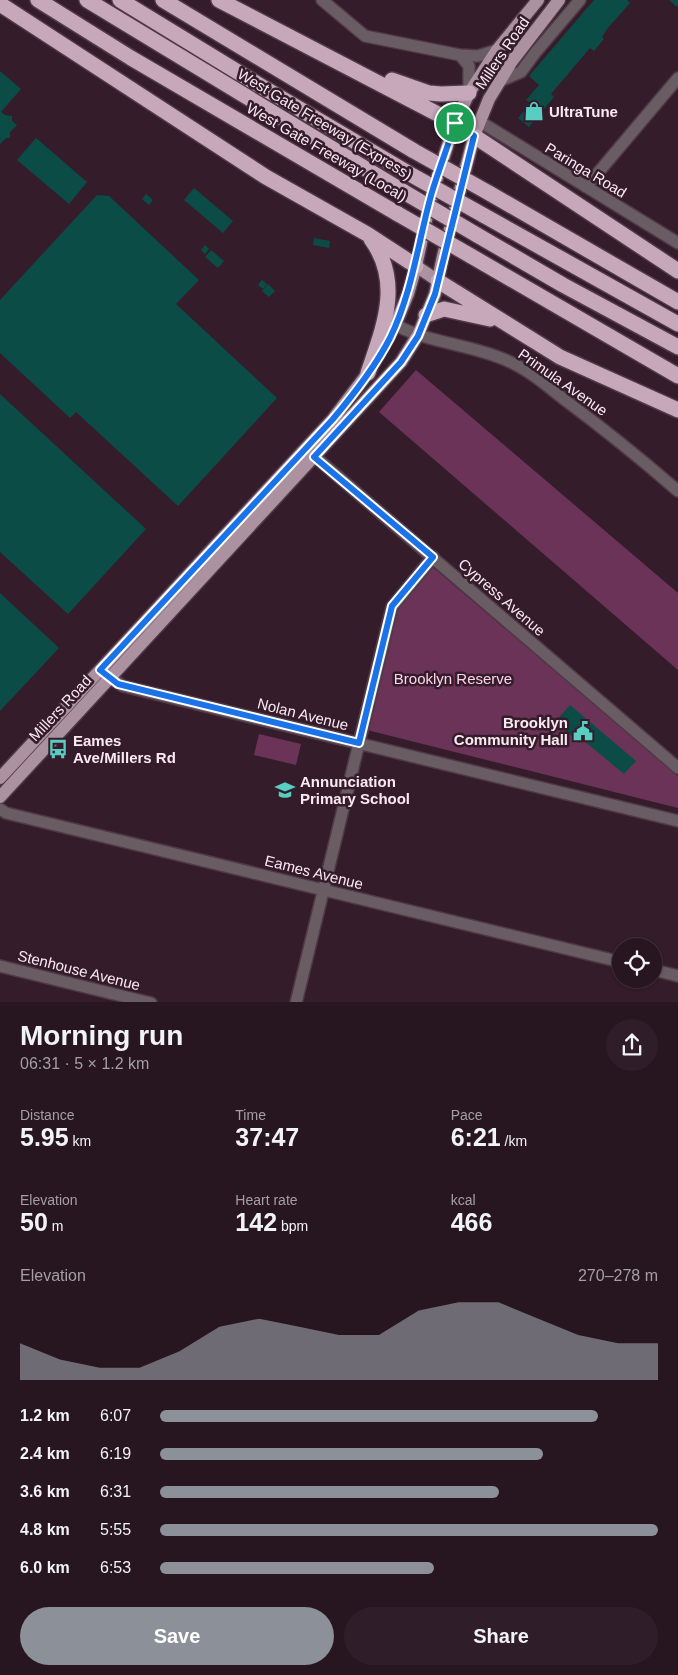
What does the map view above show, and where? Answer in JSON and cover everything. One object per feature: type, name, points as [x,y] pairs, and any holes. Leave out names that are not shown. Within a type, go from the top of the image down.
[{"type":"highway","name":"West Gate Freeway (Local)","points":[[38,0],[131,58],[678,376]]},
{"type":"highway","name":"West Gate Freeway (Express)","points":[[86,0],[477,235],[563,285],[678,347]]},
{"type":"highway","name":"West Gate Freeway (Express)","points":[[120,0],[408,173],[678,324]]},
{"type":"highway","points":[[163,0],[414,151],[678,302]]},
{"type":"highway","points":[[220,0],[455,123]]},
{"type":"highway","points":[[0,4],[266,178],[367,234],[416,266]]},
{"type":"highway","points":[[270,25],[393,81],[428,93],[469,92]]},
{"type":"highway","points":[[474,136],[678,271]]},
{"type":"highway","points":[[367,234],[378,250],[386,274],[391,322],[368,374]]},
{"type":"highway","points":[[438,281],[560,357],[678,410]]},
{"type":"highway","points":[[426,315],[444,309],[504,322]]},
{"type":"main road","name":"Millers Road","points":[[0,797],[105,674],[310,453],[389,377],[401,362],[418,336],[435,294],[479,121],[489,99],[512,61],[559,0]]},
{"type":"main road","name":"Millers Road","points":[[391,322],[408,294],[432,192],[455,123],[469,92],[497,50],[535,1]]},
{"type":"main road","points":[[455,123],[474,136]]},
{"type":"main road","points":[[416,266],[438,281]]},
{"type":"main road","name":"Millers Road","points":[[310,453],[368,374]]},
{"type":"main road","name":"Millers Road","points":[[0,778],[105,674]]},
{"type":"street","points":[[322,0],[365,36],[460,55],[478,56],[497,50]]},
{"type":"street","points":[[500,81],[521,72],[580,0]]},
{"type":"street","points":[[460,55],[469,66],[469,92]]},
{"type":"street","points":[[586,187],[678,78]]},
{"type":"street","name":"Paringa Road","points":[[479,121],[678,243]]},
{"type":"street","name":"Primula Avenue","points":[[391,322],[418,336],[485,351],[509,361],[534,376],[620,441],[678,491]]},
{"type":"street","name":"Cypress Avenue","points":[[310,453],[678,768]]},
{"type":"street","points":[[296,1002],[392,606],[433,557]]},
{"type":"street","name":"Nolan Avenue","points":[[105,674],[123,686],[678,821]]},
{"type":"street","name":"Eames Avenue","points":[[0,809],[6,813],[612,960]]},
{"type":"street","name":"Stenhouse Avenue","points":[[0,966],[151,1002]]},
{"type":"street","points":[[662,972],[678,976]]},
{"type":"green space","points":[[416,370],[678,593],[678,670],[379,412]]},
{"type":"green space","name":"Brooklyn Reserve","points":[[429,564],[678,776],[678,808],[367,730],[397,607]]},
{"type":"green space","points":[[259,734],[301,744],[296,765],[254,755]]},
{"type":"building","points":[[594,0],[627,0],[630,3],[607,29],[602,37],[604,39],[594,51],[590,48],[551,94],[554,97],[529,127],[518,118],[531,103],[526,100],[539,85],[529,76]]},
{"type":"building","points":[[669,0],[678,0],[677,7]]},
{"type":"building","points":[[0,71],[21,89],[1,112],[12,116],[12,121],[17,125],[10,132],[10,138],[6,138],[0,144]]},
{"type":"building","points":[[36,138],[87,182],[69,204],[17,160]]},
{"type":"building","points":[[194,188],[233,221],[223,233],[184,200]]},
{"type":"building","points":[[146,194],[153,200],[149,205],[142,199]]},
{"type":"building","points":[[97,195],[109,196],[199,280],[176,304],[277,398],[178,506],[76,412],[70,418],[0,353],[0,300]]},
{"type":"building","points":[[314,238],[330,241],[329,248],[313,245]]},
{"type":"building","points":[[205,245],[209,249],[205,254],[201,250]]},
{"type":"building","points":[[211,250],[224,261],[218,268],[205,257]]},
{"type":"building","points":[[262,280],[267,284],[263,289],[258,285]]},
{"type":"building","points":[[268,284],[275,291],[269,297],[262,291]]},
{"type":"building","points":[[0,394],[146,529],[68,614],[0,552]]},
{"type":"building","points":[[0,593],[59,648],[0,711]]},
{"type":"building","name":"Brooklyn Community Hall","points":[[570,705],[636,761],[624,774],[583,740],[580,743],[555,722]]},
{"type":"place","name":"UltraTune","points":[[534,111]]},
{"type":"place","name":"Brooklyn Community Hall","points":[[583,731]]},
{"type":"place","name":"Eames Ave/Millers Rd","points":[[58,749]]},
{"type":"place","name":"Annunciation Primary School","points":[[285,790]]},
{"type":"route","points":[[455,123],[474,136],[435,294],[418,336],[389,377],[314,457],[433,557],[392,606],[359,743],[118,684],[100,670],[333,419],[354,394],[379,356],[389,339],[408,294],[432,192],[455,123]]}]
